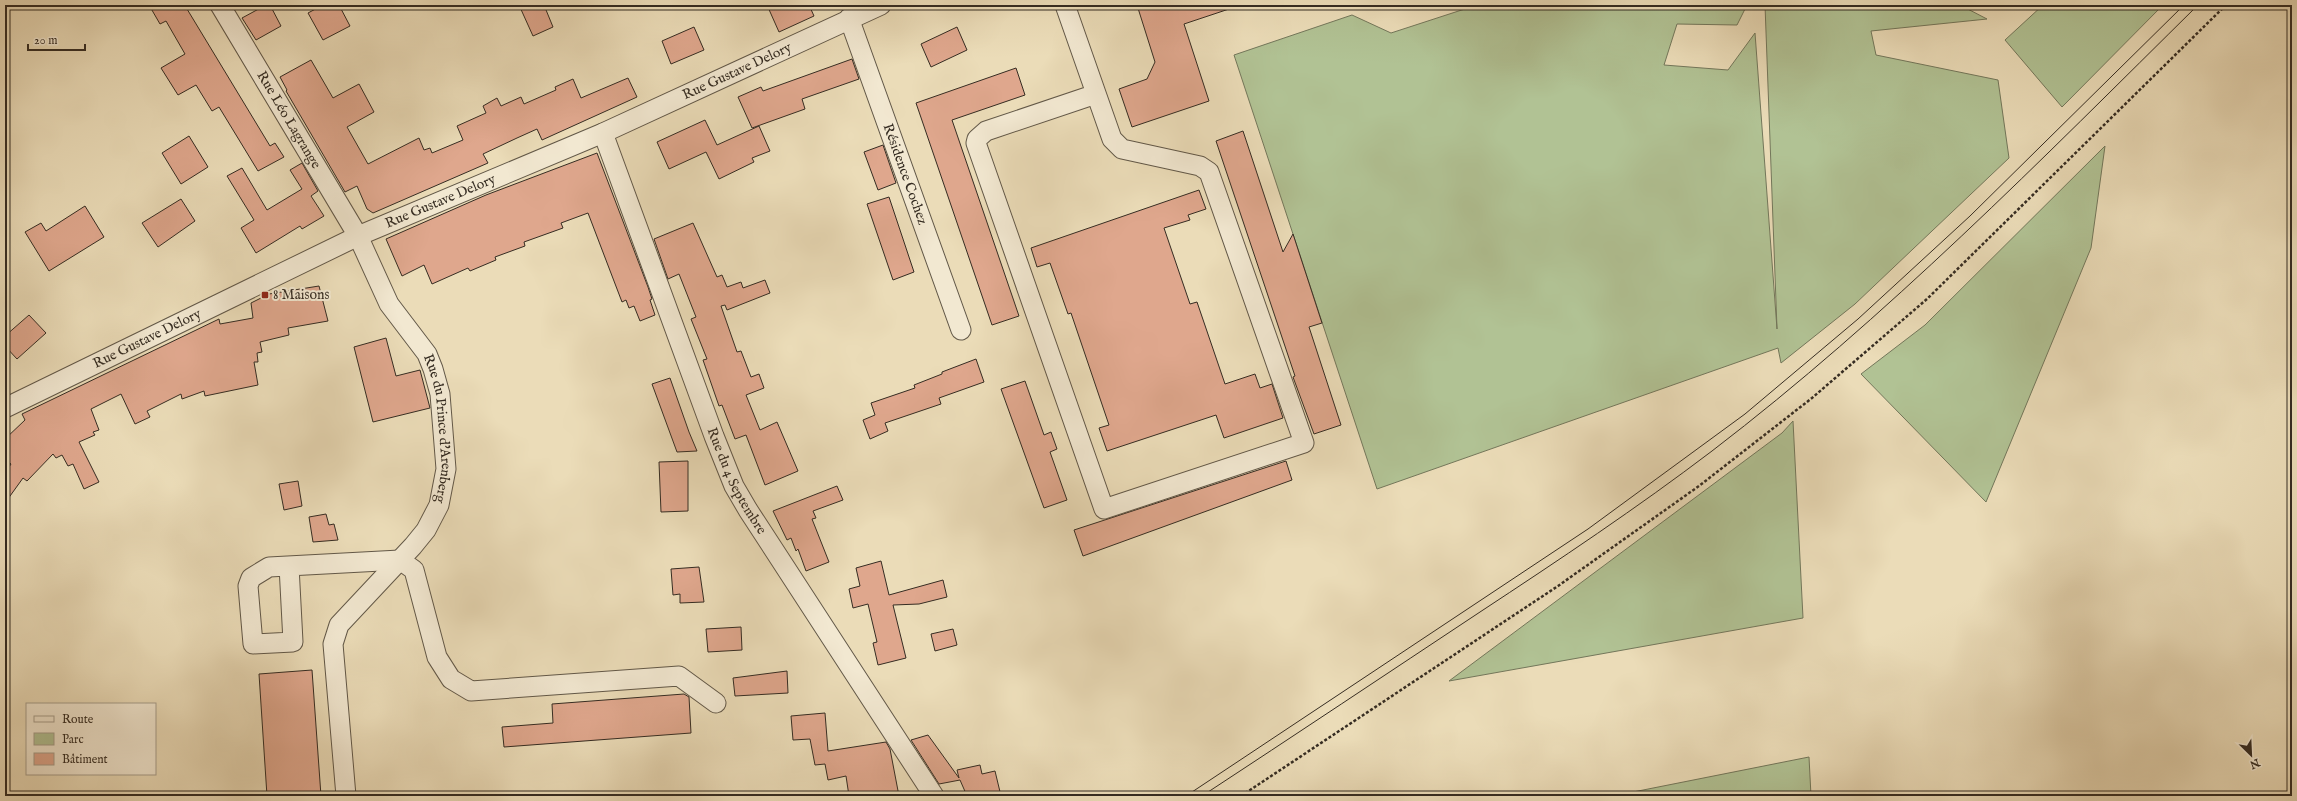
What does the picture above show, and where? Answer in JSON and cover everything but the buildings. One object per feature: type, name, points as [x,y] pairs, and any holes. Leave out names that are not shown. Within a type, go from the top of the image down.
[{"type":"street","name":"Rue Léo Lagrange","points":[[220,5],[358,236]]},
{"type":"street","name":"Rue Gustave Delory","points":[[5,408],[358,236],[603,133],[849,18],[880,5]]},
{"type":"street","points":[[1065,5],[1096,94],[1116,145],[1122,149],[1196,165],[1209,172],[1304,443],[1104,508],[976,143],[977,139],[986,132],[1096,94]]},
{"type":"street","name":"Résidence Cochez","points":[[849,18],[961,330]]},
{"type":"street","name":"Rue du 4 Septembre","points":[[603,133],[714,436],[734,486],[752,517],[934,796]]},
{"type":"street","name":"Rue du Prince d'Arenberg","points":[[346,796],[333,644],[339,625],[426,530],[439,505],[446,469],[440,394],[433,369],[427,354],[390,304],[358,236]]},
{"type":"street","points":[[289,566],[400,560],[414,570],[437,657],[451,679],[471,691],[679,676],[716,703]]},
{"type":"path","points":[[1241,796],[1577,573],[1700,486],[1846,372],[1937,289],[2226,5]]},
{"type":"green space","points":[[1477,5],[1747,5],[1737,25],[1677,24],[1664,65],[1728,70],[1755,33],[1777,329],[1765,5],[1960,5],[1987,19],[1871,31],[1876,55],[1998,80],[2009,158],[1855,304],[1781,363],[1778,348],[1377,489],[1234,55],[1352,15],[1391,33]]},
{"type":"green space","points":[[2043,5],[2163,5],[2062,107],[2005,40]]},
{"type":"green space","points":[[2105,146],[2091,248],[1986,502],[1861,374],[1925,325]]},
{"type":"green space","points":[[1793,421],[1803,618],[1449,681],[1782,433]]},
{"type":"green space","points":[[1809,757],[1811,796],[1613,796]]},
{"type":"tram line","points":[[1186,796],[1588,529],[1745,414],[1858,319],[1970,216],[2184,5]]},
{"type":"tram line","points":[[1202,796],[1598,533],[1684,472],[1777,400],[1840,347],[1962,236],[2198,5]]},
{"type":"place","name":"8 Maisons","points":[[265,295]]}]
